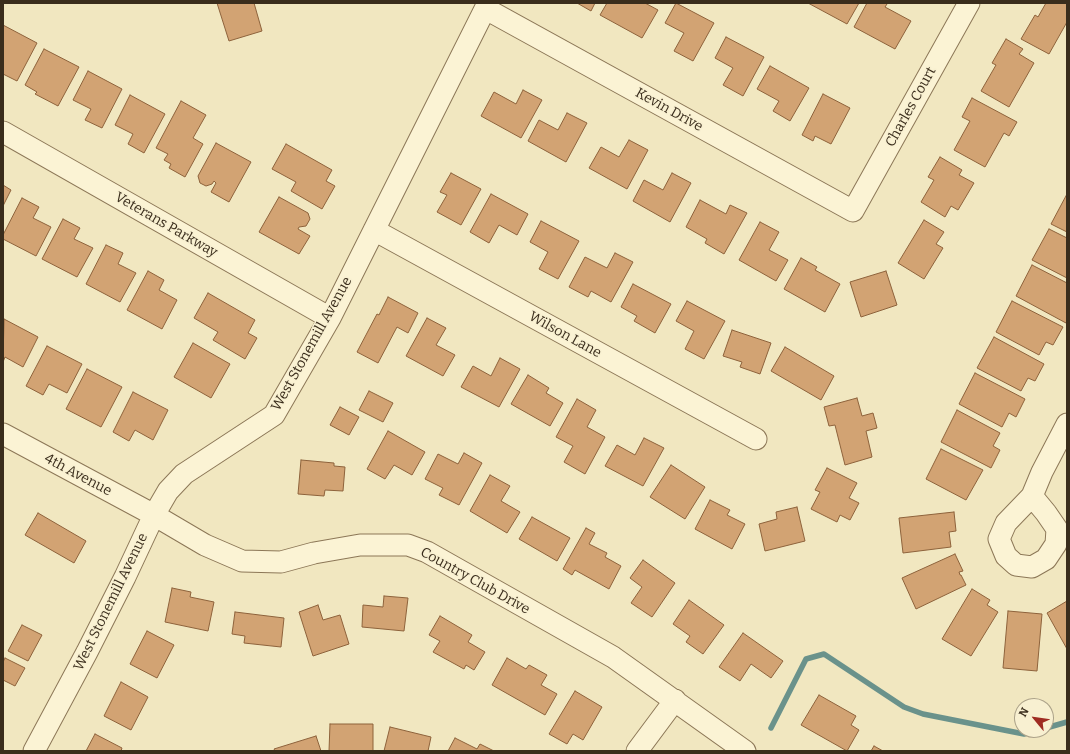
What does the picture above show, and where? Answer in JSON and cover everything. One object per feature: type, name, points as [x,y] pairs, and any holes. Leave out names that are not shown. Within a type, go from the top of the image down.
[{"type":"street","name":"Charles Court","points":[[853,211],[969,3]]},
{"type":"street","name":"Kevin Drive","points":[[487,6],[853,211]]},
{"type":"street","name":"West Stonemill Avenue","points":[[34,751],[90,646],[154,515],[168,491],[184,474],[274,415],[330,318],[487,6]]},
{"type":"street","name":"Veterans Parkway","points":[[3,132],[330,318]]},
{"type":"street","name":"Wilson Lane","points":[[374,230],[756,439]]},
{"type":"street","points":[[1032,496],[1042,472],[1067,424]]},
{"type":"street","name":"4th Avenue","points":[[3,434],[154,515]]},
{"type":"street","name":"Country Club Drive","points":[[154,515],[205,545],[242,561],[281,562],[314,553],[360,545],[408,545],[427,552],[613,657],[745,751]]},
{"type":"street","points":[[637,751],[675,700]]},
{"type":"building","points":[[217,3],[254,3],[262,31],[229,41]]},
{"type":"building","points":[[577,3],[595,3],[591,11]]},
{"type":"building","points":[[607,3],[645,3],[658,10],[642,38],[600,15]]},
{"type":"building","points":[[676,3],[714,23],[693,61],[674,51],[684,33],[665,23]]},
{"type":"building","points":[[808,3],[859,3],[847,24]]},
{"type":"building","points":[[867,3],[885,3],[887,4],[885,7],[911,21],[895,49],[854,27]]},
{"type":"building","points":[[1046,3],[1067,3],[1067,22],[1049,54],[1021,39],[1035,15],[1038,17]]},
{"type":"building","points":[[3,25],[37,43],[17,81],[3,74]]},
{"type":"building","points":[[726,37],[764,57],[743,96],[723,85],[733,68],[715,58]]},
{"type":"building","points":[[1006,39],[1023,49],[1019,54],[1034,63],[1009,107],[981,91],[996,65],[992,63]]},
{"type":"building","points":[[44,49],[79,67],[58,106],[35,94],[37,92],[25,85]]},
{"type":"building","points":[[770,66],[809,88],[790,121],[773,111],[779,101],[757,89]]},
{"type":"building","points":[[88,71],[122,89],[102,128],[85,120],[91,109],[73,100]]},
{"type":"building","points":[[523,90],[542,100],[521,138],[481,116],[494,92],[516,104]]},
{"type":"building","points":[[823,94],[850,108],[831,144],[815,136],[813,141],[802,135]]},
{"type":"building","points":[[130,95],[165,114],[144,153],[128,144],[133,134],[115,125]]},
{"type":"building","points":[[972,98],[1017,122],[1009,136],[1004,133],[985,167],[954,150],[970,121],[962,117]]},
{"type":"building","points":[[181,101],[206,115],[193,138],[203,144],[185,177],[169,168],[171,164],[164,160],[168,154],[156,148]]},
{"type":"building","points":[[567,113],[587,123],[566,162],[528,141],[539,120],[558,130]]},
{"type":"building","points":[[629,140],[648,150],[627,189],[589,168],[601,147],[619,157]]},
{"type":"building","points":[[216,143],[251,162],[229,202],[211,192],[216,183],[214,181],[212,184],[206,186],[200,183],[198,176]]},
{"type":"building","points":[[286,144],[332,170],[326,181],[335,186],[322,209],[291,191],[296,182],[272,169]]},
{"type":"building","points":[[940,157],[962,170],[959,175],[974,183],[958,210],[951,206],[945,217],[921,202],[934,180],[928,177]]},
{"type":"building","points":[[451,173],[481,189],[461,225],[437,212],[447,195],[440,192]]},
{"type":"building","points":[[672,173],[691,183],[670,222],[633,201],[644,180],[663,190]]},
{"type":"building","points":[[3,185],[11,190],[3,206]]},
{"type":"building","points":[[491,194],[528,214],[517,235],[499,225],[489,243],[470,232]]},
{"type":"building","points":[[1067,194],[1067,232],[1051,224]]},
{"type":"building","points":[[279,197],[308,213],[310,219],[306,226],[299,227],[298,229],[310,236],[299,254],[259,232]]},
{"type":"building","points":[[22,198],[39,207],[33,218],[51,227],[36,256],[3,239],[3,235]]},
{"type":"building","points":[[700,200],[726,214],[730,205],[747,213],[724,254],[705,243],[707,239],[686,227]]},
{"type":"building","points":[[63,219],[80,228],[74,239],[93,248],[77,277],[42,259]]},
{"type":"building","points":[[924,220],[944,232],[936,244],[943,248],[924,279],[898,263]]},
{"type":"building","points":[[541,221],[579,241],[558,279],[539,269],[548,252],[530,242]]},
{"type":"building","points":[[760,222],[779,232],[769,250],[788,260],[776,281],[739,260]]},
{"type":"building","points":[[1049,229],[1067,238],[1067,278],[1032,260]]},
{"type":"building","points":[[106,245],[123,253],[118,264],[136,273],[120,302],[86,284]]},
{"type":"building","points":[[615,253],[633,262],[611,302],[591,291],[588,297],[569,287],[585,257],[607,268]]},
{"type":"building","points":[[801,258],[817,267],[815,270],[840,284],[825,312],[784,289]]},
{"type":"building","points":[[1032,265],[1067,283],[1066,323],[1016,296]]},
{"type":"building","points":[[148,271],[164,280],[159,290],[177,300],[162,329],[127,310]]},
{"type":"building","points":[[886,271],[897,305],[861,317],[850,282]]},
{"type":"building","points":[[633,284],[671,304],[655,333],[634,321],[637,316],[621,307]]},
{"type":"building","points":[[208,293],[255,320],[248,333],[257,338],[245,359],[213,340],[218,332],[194,318]]},
{"type":"building","points":[[388,297],[418,313],[408,333],[397,327],[378,363],[357,352],[377,314],[379,315]]},
{"type":"building","points":[[687,301],[725,321],[704,359],[685,349],[694,331],[676,321]]},
{"type":"building","points":[[1012,301],[1063,327],[1053,345],[1046,342],[1039,355],[996,332]]},
{"type":"building","points":[[427,318],[446,328],[436,345],[455,355],[443,376],[406,356]]},
{"type":"building","points":[[4,319],[38,337],[23,367],[5,357],[3,362]]},
{"type":"building","points":[[732,330],[771,343],[760,374],[740,367],[742,362],[723,356]]},
{"type":"building","points":[[994,337],[1044,364],[1035,381],[1028,378],[1021,391],[977,368]]},
{"type":"building","points":[[193,343],[230,364],[211,398],[174,377]]},
{"type":"building","points":[[47,346],[82,364],[67,393],[49,384],[43,395],[26,386]]},
{"type":"building","points":[[785,347],[834,376],[821,400],[771,371]]},
{"type":"building","points":[[500,358],[520,369],[499,407],[461,387],[473,366],[491,376]]},
{"type":"building","points":[[87,369],[122,387],[101,427],[66,409]]},
{"type":"building","points":[[975,373],[1025,399],[1016,417],[1009,413],[1002,427],[959,404]]},
{"type":"building","points":[[528,375],[549,388],[546,393],[563,403],[550,426],[511,404]]},
{"type":"building","points":[[369,391],[393,403],[383,422],[359,410]]},
{"type":"building","points":[[133,392],[168,410],[153,440],[135,430],[129,441],[113,432]]},
{"type":"building","points":[[857,398],[862,416],[873,413],[877,428],[866,431],[872,457],[845,465],[835,425],[829,426],[824,407]]},
{"type":"building","points":[[577,399],[596,410],[587,427],[605,437],[585,474],[564,462],[573,446],[556,437]]},
{"type":"building","points":[[340,407],[359,417],[349,435],[330,425]]},
{"type":"building","points":[[957,410],[1000,433],[993,446],[1000,450],[991,468],[941,442]]},
{"type":"building","points":[[388,431],[425,452],[412,475],[394,465],[385,479],[367,469]]},
{"type":"building","points":[[644,438],[664,448],[643,486],[605,466],[617,445],[635,455]]},
{"type":"building","points":[[941,449],[983,470],[966,500],[926,479]]},
{"type":"building","points":[[464,453],[482,463],[459,505],[439,495],[443,488],[425,479],[438,454],[458,464]]},
{"type":"building","points":[[301,460],[334,463],[334,466],[345,467],[343,491],[325,490],[324,496],[298,494]]},
{"type":"building","points":[[671,465],[705,487],[685,519],[650,497]]},
{"type":"building","points":[[827,468],[857,483],[849,498],[859,503],[850,520],[840,515],[837,522],[811,509],[820,492],[815,490]]},
{"type":"building","points":[[490,475],[510,486],[501,501],[520,512],[507,533],[470,511]]},
{"type":"building","points":[[710,500],[730,510],[727,515],[745,524],[732,549],[695,529]]},
{"type":"building","points":[[797,507],[805,541],[765,551],[759,524],[777,519],[776,512]]},
{"type":"building","points":[[954,512],[956,531],[949,532],[951,547],[903,553],[899,518]]},
{"type":"building","points":[[38,513],[86,541],[74,563],[25,535]]},
{"type":"building","points":[[532,517],[570,538],[557,561],[519,539]]},
{"type":"building","points":[[586,528],[595,533],[589,544],[607,553],[605,557],[621,566],[609,589],[575,570],[572,575],[563,569]]},
{"type":"building","points":[[955,554],[963,571],[959,572],[960,575],[966,585],[916,609],[902,578]]},
{"type":"building","points":[[643,560],[675,583],[652,617],[631,603],[642,587],[630,578]]},
{"type":"building","points":[[172,588],[191,592],[190,597],[214,602],[208,631],[165,622]]},
{"type":"building","points":[[972,589],[990,600],[987,605],[998,612],[971,656],[942,639]]},
{"type":"building","points":[[384,596],[408,598],[404,631],[362,627],[363,605],[383,607]]},
{"type":"building","points":[[689,600],[724,625],[703,654],[686,642],[690,636],[673,624]]},
{"type":"building","points":[[1067,601],[1067,649],[1047,613]]},
{"type":"building","points":[[318,605],[323,620],[340,615],[349,644],[313,656],[299,612]]},
{"type":"building","points":[[1008,611],[1042,614],[1037,671],[1003,668]]},
{"type":"building","points":[[235,612],[284,618],[281,647],[244,643],[245,636],[232,634]]},
{"type":"building","points":[[440,616],[472,635],[468,642],[485,652],[474,670],[466,665],[464,669],[433,652],[440,641],[429,635]]},
{"type":"building","points":[[22,625],[42,635],[28,661],[8,651]]},
{"type":"building","points":[[147,631],[174,645],[157,678],[130,664]]},
{"type":"building","points":[[743,633],[783,661],[771,678],[751,664],[740,681],[719,667]]},
{"type":"building","points":[[5,658],[25,668],[15,686],[3,680],[3,662]]},
{"type":"building","points":[[507,658],[526,669],[529,665],[547,675],[541,685],[557,694],[545,715],[492,685]]},
{"type":"building","points":[[121,682],[148,697],[131,730],[104,716]]},
{"type":"building","points":[[575,691],[602,707],[583,740],[573,734],[567,744],[549,734]]},
{"type":"building","points":[[819,695],[856,716],[851,725],[859,730],[847,751],[801,725]]},
{"type":"building","points":[[330,724],[373,724],[373,751],[329,751]]},
{"type":"building","points":[[390,727],[431,737],[428,751],[384,751]]},
{"type":"building","points":[[95,734],[122,748],[121,751],[86,751]]},
{"type":"building","points":[[316,736],[321,751],[275,751],[274,749]]},
{"type":"building","points":[[455,738],[477,749],[480,744],[494,751],[448,751]]},
{"type":"building","points":[[874,746],[883,751],[871,751]]},
{"type":"waterway","points":[[771,728],[806,659],[824,654],[904,707],[923,714],[1014,732]]},
{"type":"waterway","points":[[1054,726],[1067,722]]}]
